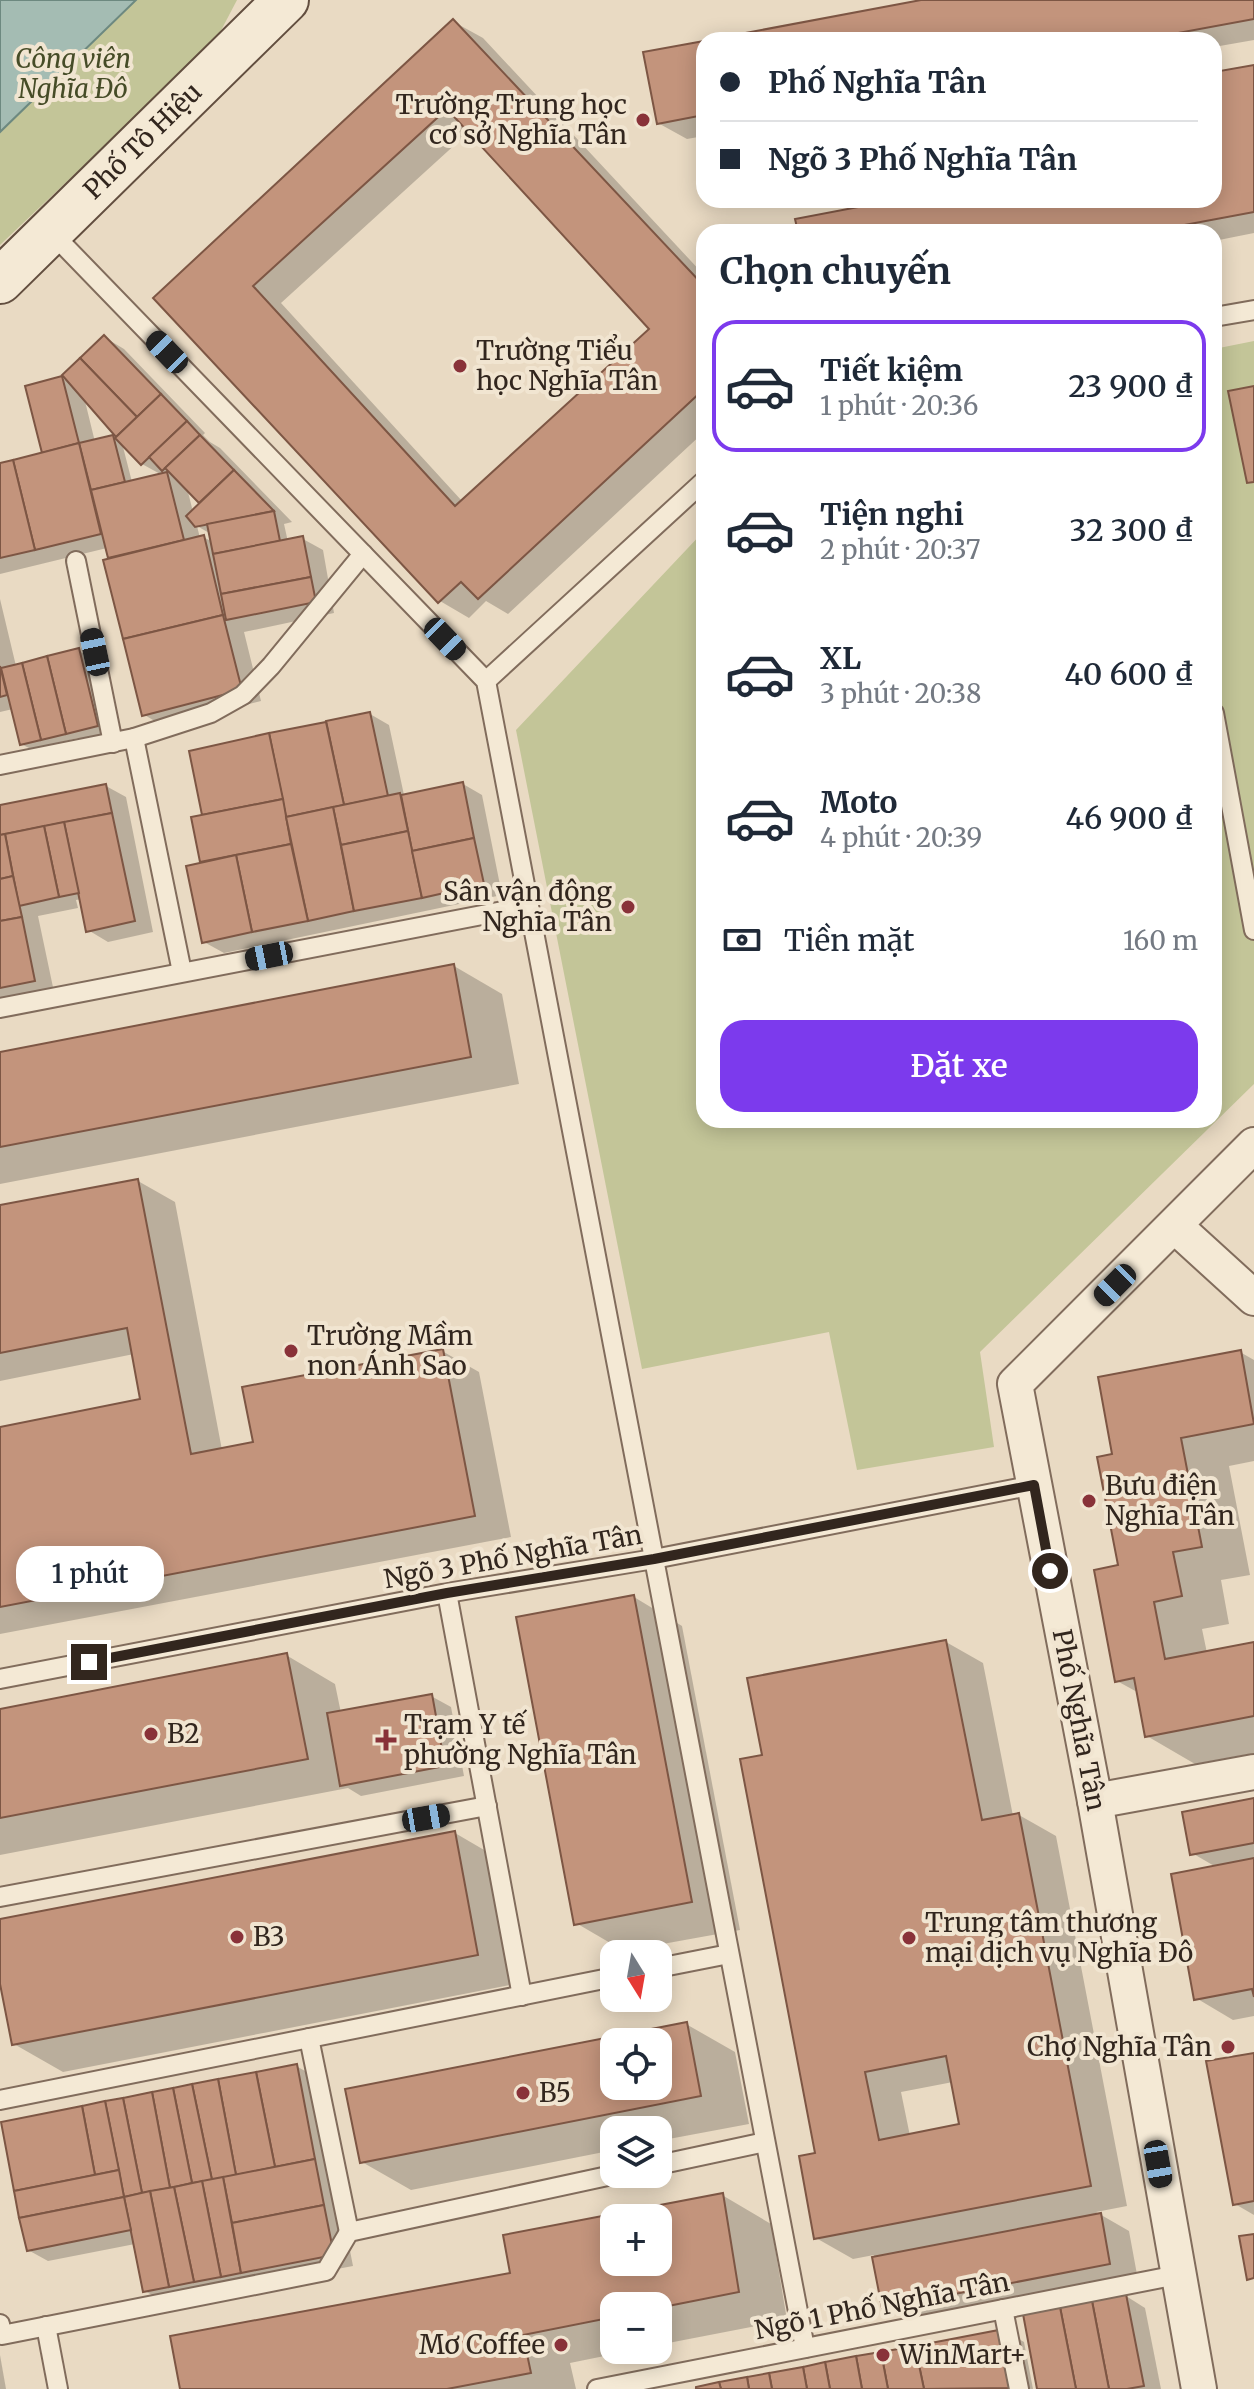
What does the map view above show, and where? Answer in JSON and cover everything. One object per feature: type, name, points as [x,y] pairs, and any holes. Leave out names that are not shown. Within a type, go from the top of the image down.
[{"type":"street","name":"Phố Tô Hiệu","points":[[0,281],[286,0]]},
{"type":"street","name":"Phố Nghĩa Tân","points":[[1199,2389],[1095,1801],[1015,1384],[1254,1145]]},
{"type":"street","points":[[1175,1226],[1254,1298]]},
{"type":"street","points":[[1095,1801],[1254,1772]]},
{"type":"lane","points":[[50,231],[486,681],[805,2348]]},
{"type":"lane","points":[[1222,316],[1254,310]]},
{"type":"lane","points":[[486,681],[696,488]]},
{"type":"lane","points":[[0,765],[134,738],[211,713],[243,695],[271,666],[363,554]]},
{"type":"lane","points":[[76,561],[113,743]]},
{"type":"lane","points":[[134,738],[182,972]]},
{"type":"lane","points":[[1222,756],[1254,930]]},
{"type":"lane","points":[[0,1008],[529,906]]},
{"type":"lane","name":"Ngõ 3 Phố Nghĩa Tân","points":[[0,1679],[447,1593],[654,1559],[1034,1485]]},
{"type":"lane","points":[[447,1593],[522,1996]]},
{"type":"lane","points":[[0,1897],[487,1806]]},
{"type":"lane","points":[[672,1965],[729,1954]]},
{"type":"lane","points":[[0,2100],[600,1980]]},
{"type":"lane","points":[[0,2324],[2,2335],[326,2271],[349,2232],[309,2038]]},
{"type":"lane","points":[[672,2162],[765,2142]]},
{"type":"lane","points":[[349,2232],[600,2178]]},
{"type":"lane","name":"Ngõ 1 Phố Nghĩa Tân","points":[[597,2389],[1177,2275]]},
{"type":"lane","points":[[1003,2309],[1019,2389]]},
{"type":"lane","points":[[46,2326],[58,2389]]},
{"type":"green space","name":"Công viên Nghĩa Đô","points":[[0,0],[237,0],[216,40],[0,245]]},
{"type":"green space","name":"Sân vận động Nghĩa Tân","points":[[1254,341],[1254,1084],[1222,1115],[1222,347]]},
{"type":"green space","name":"Sân vận động Nghĩa Tân","points":[[696,539],[696,1128],[1209,1128],[980,1352],[994,1447],[857,1470],[829,1332],[642,1369],[516,730]]},
{"type":"shaded area","points":[[0,0],[136,0],[0,132]]},
{"type":"building","points":[[921,0],[1254,0],[1254,19],[1183,32],[751,32]]},
{"type":"building","points":[[453,19],[696,277],[696,396],[478,599],[461,582],[438,603],[153,298]],"holes":[[[447,109],[649,329],[455,506],[253,286]]]},
{"type":"building","points":[[696,42],[696,117],[657,124],[643,52]]},
{"type":"building","points":[[1254,65],[1254,212],[1190,224],[796,224],[795,219],[853,208],[1222,208],[1222,71]]},
{"type":"building","points":[[104,335],[161,394],[137,417],[80,358]]},
{"type":"building","points":[[80,358],[137,417],[116,437],[62,375]]},
{"type":"building","points":[[62,376],[79,443],[42,453],[25,386]]},
{"type":"building","points":[[1254,386],[1254,482],[1247,483],[1228,391]]},
{"type":"building","points":[[161,394],[187,421],[141,465],[115,438]]},
{"type":"building","points":[[187,421],[200,435],[162,471],[149,457]]},
{"type":"building","points":[[113,435],[125,482],[91,490],[79,443]]},
{"type":"building","points":[[200,435],[234,470],[199,503],[165,468]]},
{"type":"building","points":[[79,443],[101,534],[35,550],[13,460]]},
{"type":"building","points":[[13,460],[35,550],[0,558],[0,463]]},
{"type":"building","points":[[234,470],[274,511],[195,527],[186,516]]},
{"type":"building","points":[[167,472],[184,540],[108,558],[91,490]]},
{"type":"building","points":[[274,511],[280,541],[213,554],[207,524]]},
{"type":"building","points":[[204,535],[223,615],[123,639],[103,560]]},
{"type":"building","points":[[303,536],[311,577],[221,594],[213,554]]},
{"type":"building","points":[[311,577],[316,602],[226,620],[221,594]]},
{"type":"building","points":[[223,615],[242,690],[142,716],[123,639]]},
{"type":"building","points":[[79,648],[98,726],[66,734],[47,656]]},
{"type":"building","points":[[47,656],[66,734],[41,740],[22,663]]},
{"type":"building","points":[[22,663],[41,740],[20,745],[1,668]]},
{"type":"building","points":[[0,666],[7,695],[0,697]]},
{"type":"building","points":[[370,712],[388,796],[344,805],[326,721]]},
{"type":"building","points":[[326,722],[344,805],[286,817],[269,733]]},
{"type":"building","points":[[269,733],[283,799],[202,815],[189,751]]},
{"type":"building","points":[[463,782],[474,838],[412,851],[401,795]]},
{"type":"building","points":[[106,784],[112,813],[0,835],[0,805]]},
{"type":"building","points":[[400,793],[408,831],[341,845],[333,807]]},
{"type":"building","points":[[283,799],[291,844],[200,862],[191,817]]},
{"type":"building","points":[[333,807],[354,911],[308,921],[286,817]]},
{"type":"building","points":[[112,813],[135,921],[86,932],[64,822]]},
{"type":"building","points":[[64,822],[79,893],[59,897],[44,826]]},
{"type":"building","points":[[44,826],[59,897],[19,906],[5,834]]},
{"type":"building","points":[[408,831],[422,898],[354,911],[341,845]]},
{"type":"building","points":[[5,834],[13,876],[0,879],[0,835]]},
{"type":"building","points":[[474,838],[484,884],[422,898],[412,851]]},
{"type":"building","points":[[291,844],[308,921],[252,932],[236,855]]},
{"type":"building","points":[[236,855],[252,932],[202,943],[186,866]]},
{"type":"building","points":[[13,876],[22,917],[0,921],[0,879]]},
{"type":"building","points":[[22,917],[35,981],[0,988],[0,921]]},
{"type":"building","points":[[454,964],[471,1057],[0,1147],[0,1052]]},
{"type":"building","points":[[138,1179],[191,1454],[253,1442],[242,1387],[443,1349],[475,1516],[0,1607],[0,1427],[140,1399],[127,1328],[0,1353],[0,1205]]},
{"type":"building","points":[[1241,1350],[1254,1424],[1181,1438],[1202,1547],[1173,1552],[1182,1596],[1154,1602],[1165,1659],[1254,1642],[1254,1716],[1145,1737],[1134,1678],[1115,1682],[1094,1570],[1118,1565],[1097,1457],[1112,1454],[1098,1377]]},
{"type":"building","points":[[634,1595],[692,1902],[574,1925],[516,1617]]},
{"type":"building","name":"Trung tâm thương mại dịch vụ Nghĩa Đô","points":[[946,1640],[982,1820],[1019,1813],[1091,2186],[814,2239],[799,2156],[815,2153],[740,1759],[762,1755],[747,1678]],"holes":[[[946,2056],[959,2124],[879,2140],[865,2072]]]},
{"type":"building","name":"B2","points":[[287,1653],[308,1759],[0,1818],[0,1709]]},
{"type":"building","name":"Trạm Y tế phường Nghĩa Tân","points":[[432,1694],[445,1766],[340,1786],[327,1713]]},
{"type":"building","points":[[1254,1798],[1254,1843],[1190,1855],[1182,1812]]},
{"type":"building","name":"B3","points":[[455,1831],[478,1955],[12,2045],[0,1984],[0,1919]]},
{"type":"building","points":[[1254,1858],[1254,1997],[1252,1989],[1194,2000],[1171,1874]]},
{"type":"building","name":"B5","points":[[687,2022],[701,2096],[360,2163],[345,2089],[600,2039],[600,2100],[672,2100],[672,2028],[656,2028]]},
{"type":"building","points":[[1254,2053],[1254,2201],[1233,2205],[1206,2061]]},
{"type":"building","points":[[297,2064],[315,2159],[275,2167],[256,2072]]},
{"type":"building","points":[[256,2072],[275,2167],[236,2175],[218,2079]]},
{"type":"building","points":[[218,2079],[236,2175],[212,2180],[192,2084]]},
{"type":"building","points":[[192,2084],[212,2180],[192,2183],[173,2088]]},
{"type":"building","points":[[173,2088],[192,2183],[170,2188],[152,2092]]},
{"type":"building","points":[[152,2092],[170,2188],[142,2193],[123,2098]]},
{"type":"building","points":[[123,2098],[142,2193],[124,2197],[105,2101]]},
{"type":"building","points":[[105,2101],[119,2170],[95,2175],[82,2106]]},
{"type":"building","points":[[82,2106],[95,2175],[14,2191],[1,2122]]},
{"type":"building","points":[[315,2159],[324,2205],[232,2223],[223,2177]]},
{"type":"building","points":[[119,2170],[124,2197],[19,2218],[14,2191]]},
{"type":"building","points":[[223,2177],[241,2273],[221,2277],[202,2181]]},
{"type":"building","points":[[202,2181],[221,2277],[194,2282],[174,2187]]},
{"type":"building","points":[[174,2187],[194,2282],[169,2287],[150,2191]]},
{"type":"building","points":[[150,2191],[169,2287],[143,2292],[124,2197]]},
{"type":"building","points":[[723,2193],[739,2292],[672,2305],[672,2292],[600,2292],[600,2320],[523,2335],[531,2373],[447,2389],[180,2389],[170,2336],[510,2273],[503,2235],[600,2216],[600,2276],[672,2276],[672,2204],[665,2204]]},
{"type":"building","points":[[124,2197],[131,2230],[27,2251],[19,2218]]},
{"type":"building","points":[[324,2205],[334,2255],[241,2273],[232,2223]]},
{"type":"building","points":[[1101,2213],[1110,2264],[882,2308],[872,2257]]},
{"type":"building","points":[[1254,2234],[1254,2278],[1247,2280],[1239,2236]]},
{"type":"building","points":[[1126,2294],[1144,2386],[1109,2389],[1092,2301]]},
{"type":"building","points":[[1092,2301],[1109,2389],[1076,2389],[1060,2307]]},
{"type":"building","points":[[1060,2307],[1076,2389],[1037,2389],[1023,2314]]},
{"type":"building","points":[[1004,2329],[1015,2388],[924,2389],[915,2346]]},
{"type":"building","points":[[915,2346],[924,2389],[888,2389],[881,2352]]},
{"type":"building","points":[[881,2352],[888,2389],[862,2389],[856,2356]]},
{"type":"building","points":[[856,2356],[862,2389],[830,2389],[825,2362]]},
{"type":"building","points":[[825,2362],[830,2389],[807,2389],[803,2367]]},
{"type":"building","points":[[803,2367],[807,2389],[772,2389],[769,2373]]},
{"type":"building","points":[[769,2373],[772,2389],[749,2389],[747,2377]]},
{"type":"building","points":[[747,2377],[749,2389],[721,2389],[719,2382]]},
{"type":"building","points":[[719,2382],[721,2389],[696,2389],[696,2387]]},
{"type":"place","name":"Trường Trung học cơ sở Nghĩa Tân","points":[[643,120]]},
{"type":"place","name":"Trường Tiểu học Nghĩa Tân","points":[[460,366]]},
{"type":"place","name":"Sân vận động Nghĩa Tân","points":[[628,907]]},
{"type":"place","name":"Trường Mầm non Ánh Sao","points":[[291,1351]]},
{"type":"place","name":"Bưu điện Nghĩa Tân","points":[[1089,1501]]},
{"type":"place","name":"B2","points":[[151,1734]]},
{"type":"place","name":"Trạm Y tế phường Nghĩa Tân","points":[[386,1740]]},
{"type":"place","name":"B3","points":[[237,1937]]},
{"type":"place","name":"Trung tâm thương mại dịch vụ Nghĩa Đô","points":[[909,1938]]},
{"type":"place","name":"Chợ Nghĩa Tân","points":[[1228,2047]]},
{"type":"place","name":"B5","points":[[523,2093]]},
{"type":"place","name":"Mơ Coffee","points":[[561,2345]]},
{"type":"place","name":"WinMart+","points":[[883,2355]]},
{"type":"route","points":[[89,1662],[447,1593],[654,1559],[1034,1485],[1050,1571]]}]
